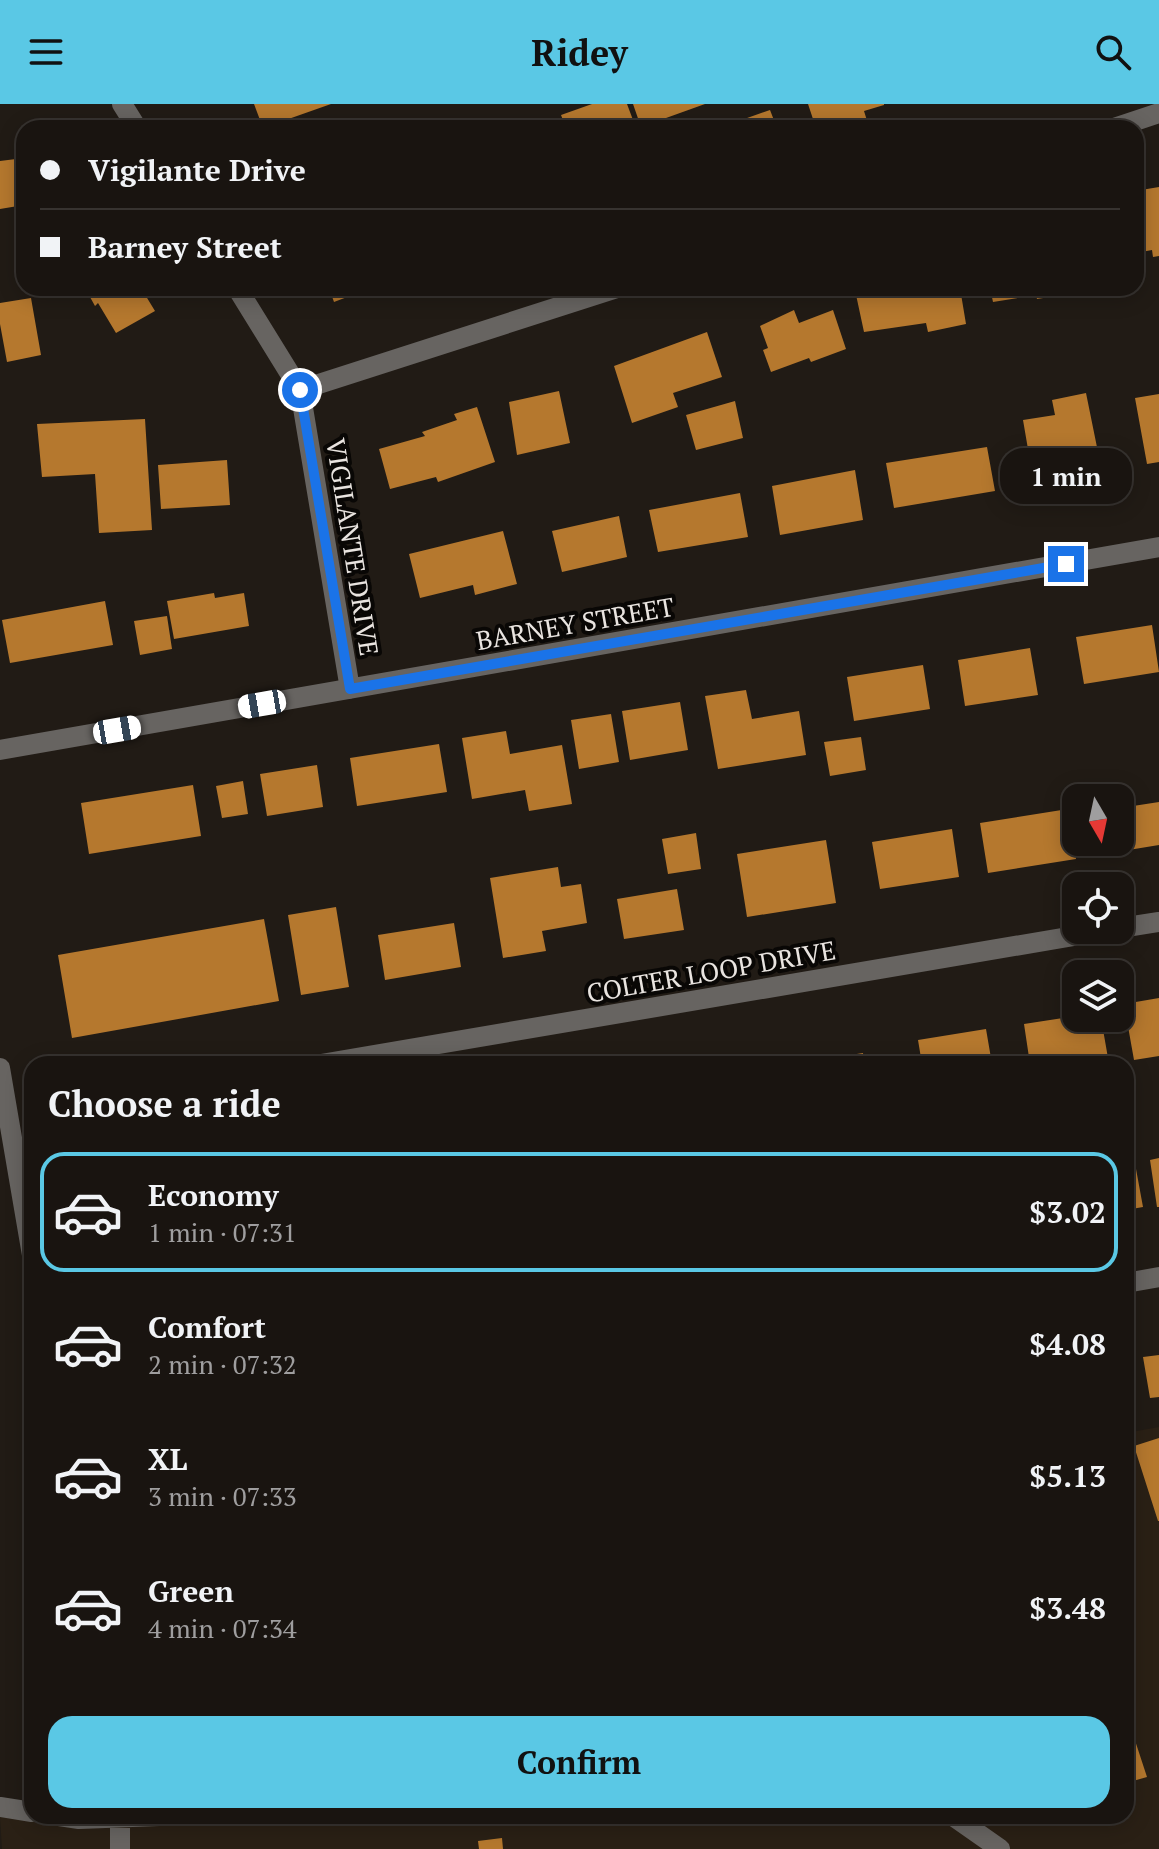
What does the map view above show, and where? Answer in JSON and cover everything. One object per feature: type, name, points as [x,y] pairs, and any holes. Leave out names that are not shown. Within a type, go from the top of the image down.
[{"type":"street","points":[[1138,120],[1159,113]]},
{"type":"street","name":"VIGILANTE DRIVE","points":[[242,296],[300,390],[350,689]]},
{"type":"street","points":[[300,390],[592,296]]},
{"type":"street","name":"BARNEY STREET","points":[[0,750],[1159,547]]},
{"type":"street","points":[[1134,926],[1159,922]]},
{"type":"street","name":"COLTER LOOP DRIVE","points":[[368,1056],[1062,938]]},
{"type":"street","points":[[0,1068],[24,1208]]},
{"type":"street","points":[[1134,1282],[1159,1277]]},
{"type":"street","points":[[0,1807],[24,1811]]},
{"type":"street","points":[[120,1824],[120,1849]]},
{"type":"street","points":[[964,1824],[1000,1849]]},
{"type":"shaded area","points":[[1159,1427],[1159,1849],[2,1849],[0,1817],[24,1817],[24,1824],[1134,1824],[1134,1432]]},
{"type":"building","points":[[254,104],[331,104],[286,120],[260,120]]},
{"type":"building","points":[[592,104],[627,104],[633,120],[563,120],[561,115]]},
{"type":"building","points":[[633,104],[705,104],[660,120],[639,120]]},
{"type":"building","points":[[808,104],[884,104],[864,111],[867,120],[813,120]]},
{"type":"building","points":[[770,110],[774,120],[742,120]]},
{"type":"building","points":[[16,159],[16,206],[0,209],[0,161]]},
{"type":"building","points":[[1159,187],[1159,256],[1153,257],[1152,250],[1144,252],[1144,190]]},
{"type":"building","points":[[89,296],[146,296],[155,311],[116,333],[98,303],[95,306]]},
{"type":"building","points":[[332,296],[350,296],[334,302]]},
{"type":"building","points":[[856,296],[961,296],[966,324],[928,332],[926,323],[864,332]]},
{"type":"building","points":[[992,296],[1030,296],[993,302]]},
{"type":"building","points":[[31,298],[41,355],[7,362],[0,324],[0,303]]},
{"type":"building","points":[[794,310],[799,323],[833,310],[846,349],[771,372],[763,350],[768,348],[760,326]]},
{"type":"building","points":[[707,332],[722,377],[673,393],[678,407],[632,423],[614,366]]},
{"type":"building","points":[[559,391],[570,443],[517,455],[509,402]]},
{"type":"building","points":[[1086,393],[1100,462],[1067,469],[1071,485],[1035,490],[1023,420],[1055,415],[1052,400]]},
{"type":"building","points":[[1159,394],[1159,462],[1147,464],[1135,398]]},
{"type":"building","points":[[735,401],[743,438],[696,450],[686,415]]},
{"type":"building","points":[[477,407],[495,462],[438,482],[436,477],[390,489],[379,449],[425,436],[422,432],[457,420],[454,414]]},
{"type":"building","points":[[145,419],[152,530],[99,533],[95,474],[42,477],[37,424]]},
{"type":"building","points":[[987,447],[995,491],[894,508],[886,463]]},
{"type":"building","points":[[227,460],[230,505],[161,509],[158,465]]},
{"type":"building","points":[[855,470],[863,520],[780,535],[772,486]]},
{"type":"building","points":[[740,493],[748,537],[658,552],[649,510]]},
{"type":"building","points":[[619,516],[627,557],[562,572],[552,531]]},
{"type":"building","points":[[503,531],[517,584],[475,595],[473,585],[420,598],[409,554]]},
{"type":"building","points":[[214,593],[215,598],[244,593],[249,626],[174,639],[167,601]]},
{"type":"building","points":[[105,601],[113,645],[10,663],[2,620]]},
{"type":"building","points":[[167,616],[172,649],[140,655],[134,621]]},
{"type":"building","points":[[1152,625],[1159,672],[1084,684],[1076,637]]},
{"type":"building","points":[[1030,648],[1038,695],[965,706],[958,660]]},
{"type":"building","points":[[923,665],[930,709],[854,721],[847,677]]},
{"type":"building","points":[[746,690],[752,719],[799,711],[806,755],[718,769],[705,696]]},
{"type":"building","points":[[680,702],[688,750],[630,760],[622,711]]},
{"type":"building","points":[[611,714],[619,762],[579,769],[571,720]]},
{"type":"building","points":[[506,731],[510,754],[562,745],[572,804],[529,811],[525,790],[472,799],[462,738]]},
{"type":"building","points":[[861,737],[866,770],[830,776],[824,742]]},
{"type":"building","points":[[439,744],[447,792],[357,806],[350,758]]},
{"type":"building","points":[[317,765],[323,807],[267,816],[260,774]]},
{"type":"building","points":[[243,781],[248,814],[222,818],[216,786]]},
{"type":"building","points":[[193,785],[201,836],[89,854],[81,803]]},
{"type":"building","points":[[1159,802],[1159,845],[1134,849],[1134,806]]},
{"type":"building","points":[[1062,810],[1062,856],[1076,856],[1076,859],[988,873],[980,823]]},
{"type":"building","points":[[952,829],[959,877],[880,889],[872,842]]},
{"type":"building","points":[[696,833],[701,869],[668,874],[662,839]]},
{"type":"building","points":[[826,840],[836,903],[747,917],[737,854]]},
{"type":"building","points":[[558,867],[561,887],[581,884],[587,923],[542,931],[546,951],[503,958],[490,878]]},
{"type":"building","points":[[677,889],[684,930],[624,939],[617,899]]},
{"type":"building","points":[[336,907],[349,987],[301,995],[288,915]]},
{"type":"building","points":[[264,919],[279,1001],[72,1038],[58,955]]},
{"type":"building","points":[[454,923],[461,967],[385,980],[378,935]]},
{"type":"building","points":[[1159,998],[1159,1056],[1134,1060],[1129,1032],[1134,1032],[1134,1002]]},
{"type":"building","points":[[1062,1018],[1062,1032],[1103,1032],[1108,1056],[1029,1056],[1024,1024]]},
{"type":"building","points":[[986,1029],[991,1056],[921,1056],[918,1040]]},
{"type":"building","points":[[1134,1158],[1143,1207],[1134,1209]]},
{"type":"building","points":[[1159,1158],[1159,1207],[1157,1207],[1150,1160]]},
{"type":"building","points":[[1159,1355],[1159,1397],[1150,1398],[1143,1357]]},
{"type":"building","points":[[1159,1438],[1159,1521],[1158,1521],[1134,1446]]},
{"type":"building","points":[[1134,1737],[1147,1777],[1134,1781]]},
{"type":"building","points":[[502,1838],[503,1849],[479,1849],[478,1841]]},
{"type":"route","points":[[300,390],[350,689],[1066,564]]}]
